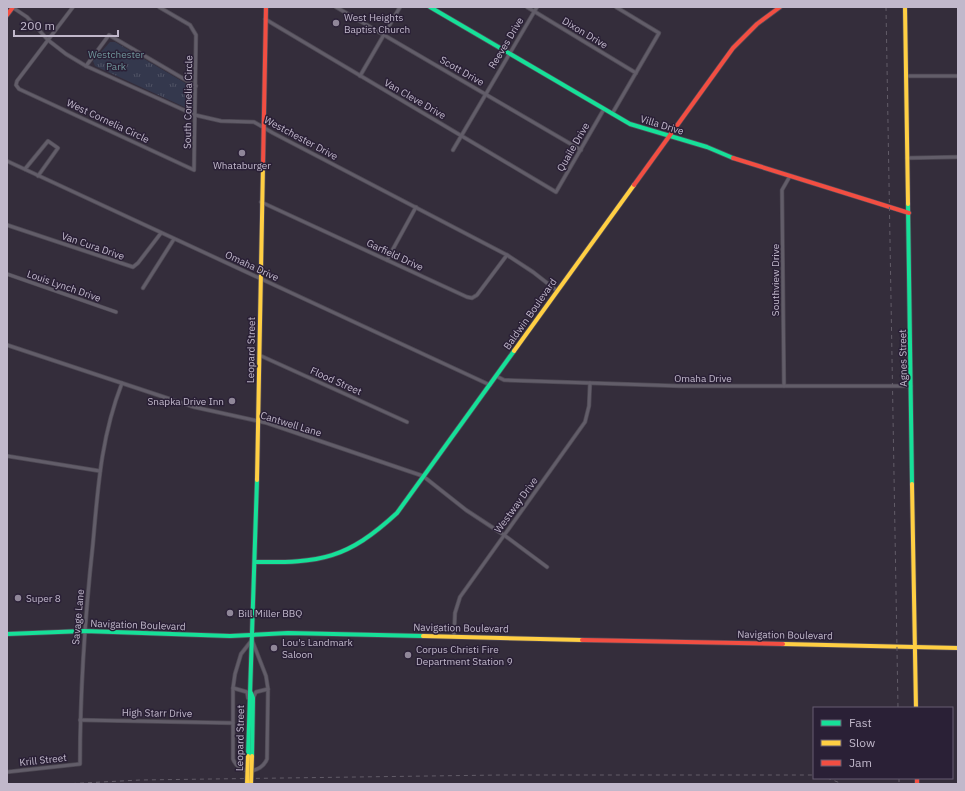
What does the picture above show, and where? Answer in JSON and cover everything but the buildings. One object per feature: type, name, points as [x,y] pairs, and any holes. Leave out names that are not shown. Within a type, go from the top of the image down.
[{"type":"main road","points":[[7,15],[13,7]]},
{"type":"main road","name":"Villa Drive","points":[[430,7],[630,124],[707,147],[722,154],[883,206],[909,212]]},
{"type":"main road","name":"Baldwin Boulevard","points":[[255,562],[295,564],[323,560],[343,552],[380,529],[397,513],[490,385],[556,290],[733,48],[771,9],[780,7]]},
{"type":"main road","name":"Agnes Street","points":[[904,7],[909,212],[916,707]]},
{"type":"main road","name":"Leopard Street","points":[[252,784],[250,756],[252,634],[258,421],[265,19],[267,8]]},
{"type":"main road","name":"Navigation Boulevard","points":[[7,634],[84,631],[225,636],[288,633],[958,648]]},
{"type":"main road","name":"Leopard Street","points":[[247,784],[250,756]]},
{"type":"street","name":"Westchester Drive","points":[[13,7],[27,17],[48,40],[66,54],[86,66],[195,115],[221,121],[254,122],[273,134],[507,255],[533,272],[556,290]]},
{"type":"street","points":[[48,40],[73,7]]},
{"type":"street","name":"South Cornelia Circle","points":[[159,7],[190,25],[196,35],[194,170]]},
{"type":"street","name":"Scott Drive","points":[[336,7],[580,150]]},
{"type":"street","points":[[360,76],[400,7]]},
{"type":"street","name":"Dixon Drive","points":[[527,7],[636,73]]},
{"type":"street","name":"Reeves Drive","points":[[453,150],[537,7]]},
{"type":"street","points":[[612,114],[659,33],[616,7]]},
{"type":"street","name":"Van Cleve Drive","points":[[265,19],[556,192]]},
{"type":"street","points":[[86,66],[109,35],[196,86]]},
{"type":"street","name":"West Cornelia Circle","points":[[48,40],[17,81],[16,85],[19,89],[194,170]]},
{"type":"street","points":[[906,76],[958,76]]},
{"type":"street","name":"Quaile Drive","points":[[556,192],[604,109]]},
{"type":"street","points":[[25,170],[48,141],[58,148],[38,176]]},
{"type":"street","points":[[907,158],[958,157]]},
{"type":"street","name":"Omaha Drive","points":[[7,161],[490,385]]},
{"type":"street","name":"Southview Drive","points":[[784,386],[782,190],[790,176]]},
{"type":"street","name":"Garfield Drive","points":[[261,202],[467,297],[472,298],[477,295],[507,255]]},
{"type":"street","points":[[387,260],[416,207]]},
{"type":"street","name":"Van Cura Drive","points":[[7,225],[133,267],[138,263],[161,233]]},
{"type":"street","points":[[143,288],[174,239]]},
{"type":"street","name":"Louis Lynch Drive","points":[[7,274],[116,312]]},
{"type":"street","name":"Cantwell Lane","points":[[7,345],[194,407],[258,421],[423,476],[466,510],[504,535],[547,567]]},
{"type":"street","name":"Flood Street","points":[[259,355],[407,422]]},
{"type":"street","name":"Omaha Drive","points":[[496,376],[504,380],[680,386],[911,386]]},
{"type":"street","name":"Savage Lane","points":[[80,764],[80,720],[84,631],[100,471],[104,442],[110,416],[122,383]]},
{"type":"street","name":"Westway Drive","points":[[454,636],[455,613],[460,597],[586,422],[589,406],[590,383]]},
{"type":"street","points":[[7,456],[100,471]]},
{"type":"street","points":[[252,640],[266,676],[268,689],[268,759],[264,766],[259,770],[240,770],[235,765],[233,759],[233,688],[241,654],[252,640]]},
{"type":"street","points":[[233,688],[247,692],[251,698],[256,692],[268,689]]},
{"type":"street","name":"High Starr Drive","points":[[80,720],[233,723]]},
{"type":"street","name":"Krill Street","points":[[7,772],[80,764]]},
{"type":"green space","name":"Westchester Park","points":[[110,42],[115,42],[192,87],[193,107],[189,109],[95,66],[93,61]]},
{"type":"railway","points":[[886,7],[898,707]]},
{"type":"railway","points":[[64,784],[140,780],[500,775],[813,775]]},
{"type":"railway","points":[[830,779],[843,784]]},
{"type":"railway","points":[[899,779],[899,784]]},
{"type":"traffic: fast","points":[[430,7],[630,124],[707,147],[733,158]]},
{"type":"traffic: fast","points":[[908,204],[912,484]]},
{"type":"traffic: fast","points":[[255,562],[298,561],[332,555],[348,549],[379,528],[397,513],[514,351]]},
{"type":"traffic: fast","points":[[248,756],[257,480]]},
{"type":"traffic: fast","points":[[7,634],[84,631],[230,636],[288,633],[423,636]]},
{"type":"traffic: fast","points":[[251,693],[253,698],[252,756]]},
{"type":"traffic: slow","points":[[905,7],[908,204]]},
{"type":"traffic: slow","points":[[257,480],[263,165]]},
{"type":"traffic: slow","points":[[514,351],[634,185]]},
{"type":"traffic: slow","points":[[912,484],[916,707]]},
{"type":"traffic: slow","points":[[423,636],[582,640]]},
{"type":"traffic: slow","points":[[783,644],[958,648]]},
{"type":"traffic: slow","points":[[247,784],[248,756]]},
{"type":"traffic: slow","points":[[251,784],[252,756]]},
{"type":"traffic: jam","points":[[7,15],[13,7]]},
{"type":"traffic: jam","points":[[263,165],[266,7]]},
{"type":"traffic: jam","points":[[634,185],[733,48],[757,24],[780,7]]},
{"type":"traffic: jam","points":[[733,158],[909,213]]},
{"type":"traffic: jam","points":[[582,640],[783,644]]},
{"type":"traffic: jam","points":[[917,779],[917,784]]},
{"type":"place","name":"West Heights Baptist Church","points":[[336,23]]},
{"type":"place","name":"Whataburger","points":[[242,153]]},
{"type":"place","name":"Snapka Drive Inn","points":[[232,401]]},
{"type":"place","name":"Super 8","points":[[18,598]]},
{"type":"place","name":"Bill Miller BBQ","points":[[230,613]]},
{"type":"place","name":"Lou's Landmark Saloon","points":[[274,648]]},
{"type":"place","name":"Corpus Christi Fire Department Station 9","points":[[408,655]]}]
